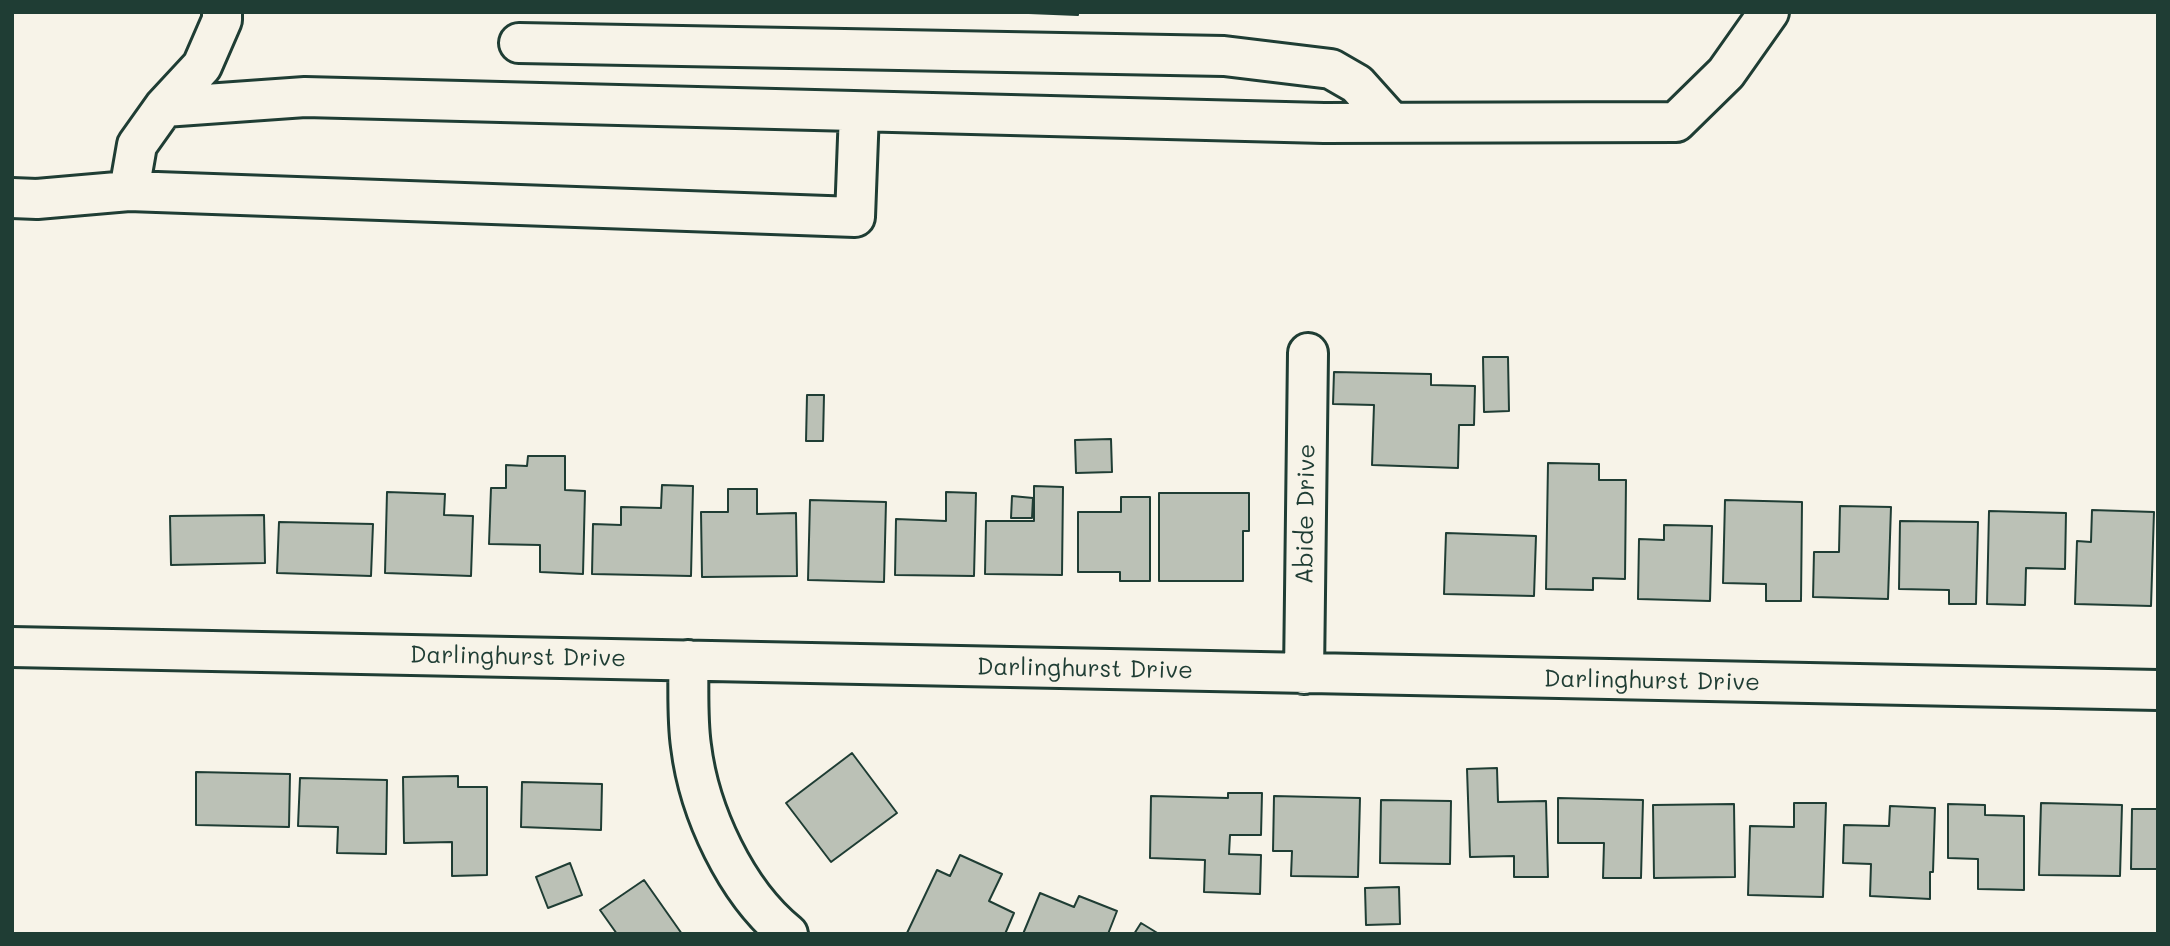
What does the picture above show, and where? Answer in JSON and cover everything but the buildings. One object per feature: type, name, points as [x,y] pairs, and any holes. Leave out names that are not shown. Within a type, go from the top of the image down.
[{"type":"street","points":[[129,191],[137,145],[164,107],[202,66],[222,20],[222,12]]},
{"type":"street","points":[[164,107],[304,97],[1392,123],[1676,122],[1726,73],[1769,12]]},
{"type":"street","points":[[519,43],[1224,56],[1331,69],[1357,84],[1392,123]]},
{"type":"street","points":[[12,198],[129,191],[855,218],[859,112]]},
{"type":"street","name":"Abide Drive","points":[[1304,674],[1308,353]]},
{"type":"street","name":"Darlinghurst Drive","points":[[12,647],[2158,690]]},
{"type":"street","points":[[688,660],[691,744],[698,785],[712,824],[751,897],[775,924],[788,934]]}]
